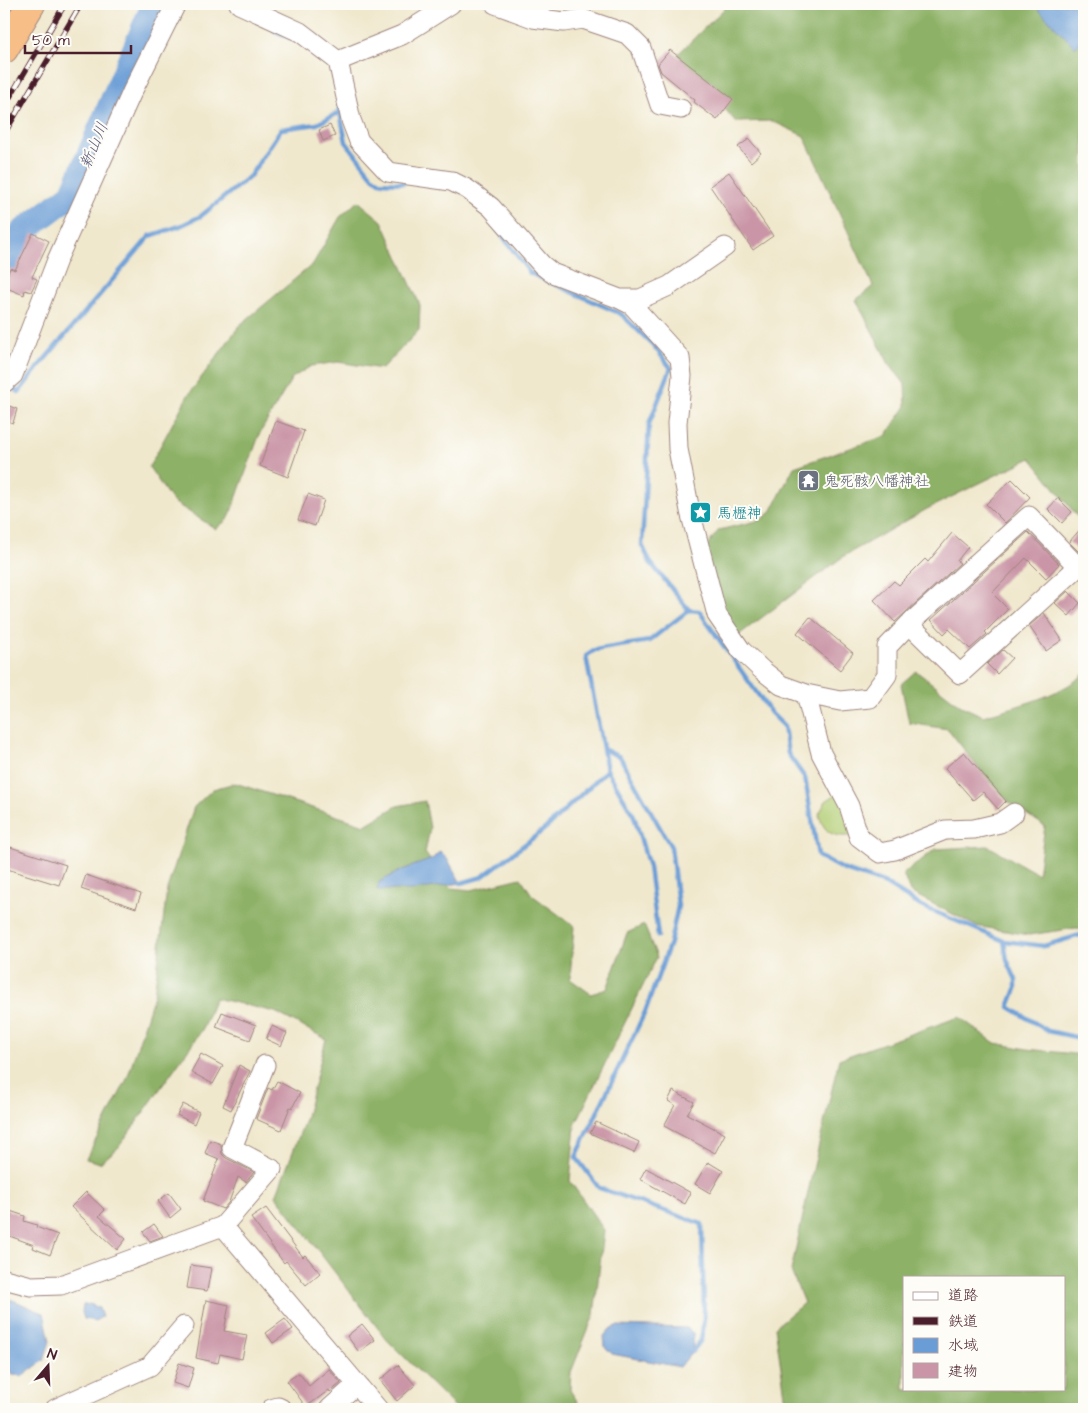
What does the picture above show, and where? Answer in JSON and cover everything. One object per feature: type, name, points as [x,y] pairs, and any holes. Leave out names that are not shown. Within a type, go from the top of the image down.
[{"type":"highway","points":[[4,49],[31,4]]},
{"type":"street","points":[[4,384],[13,375],[58,260],[132,92],[176,4]]},
{"type":"street","points":[[239,4],[300,32],[338,61],[350,120],[360,141],[388,172],[451,181],[467,189],[491,207],[542,265],[552,273],[632,305],[680,358],[682,376],[677,423],[678,449],[690,511],[717,615],[741,650],[781,685],[806,694],[840,701],[870,698],[886,675],[887,647],[909,624],[1029,516],[1078,567],[960,674],[909,624]]},
{"type":"street","points":[[338,61],[402,35],[450,4]]},
{"type":"street","points":[[495,4],[531,9],[532,18],[564,22],[583,19],[627,34],[641,48],[660,105],[681,109]]},
{"type":"street","points":[[620,299],[640,299],[669,286],[725,247]]},
{"type":"street","points":[[806,694],[821,753],[849,806],[859,837],[880,853],[895,850],[945,830],[974,829],[1000,823],[1014,813]]},
{"type":"street","points":[[4,1279],[31,1286],[62,1285],[224,1226],[272,1169],[232,1148],[265,1065]]},
{"type":"street","points":[[224,1226],[378,1409]]},
{"type":"street","points":[[56,1409],[150,1366],[184,1326]]},
{"type":"street","points":[[329,1409],[356,1385]]},
{"type":"street","points":[[271,1409],[278,1407],[282,1409]]},
{"type":"green space","points":[[729,4],[1084,4],[1084,329],[1081,410],[1084,419],[1084,525],[1031,458],[927,509],[844,556],[736,637],[720,606],[702,552],[719,530],[761,520],[771,512],[794,467],[886,436],[906,406],[905,384],[889,364],[856,300],[873,286],[804,136],[772,121],[736,122],[678,54]]},
{"type":"green space","points":[[358,201],[382,221],[420,305],[419,330],[382,369],[338,362],[311,366],[292,378],[260,433],[229,518],[216,529],[172,501],[149,467],[187,397],[240,325],[313,264],[340,217]]},
{"type":"green space","points":[[916,671],[961,706],[983,716],[1050,695],[1074,682],[1084,674],[1084,929],[1076,928],[1029,935],[976,926],[910,892],[903,874],[936,849],[988,846],[1038,874],[1045,826],[1012,805],[977,766],[948,729],[909,723],[901,684]]},
{"type":"green space","points":[[235,783],[365,825],[397,806],[425,801],[430,828],[425,853],[451,888],[471,890],[521,878],[532,895],[574,926],[570,979],[591,994],[607,989],[627,933],[644,925],[657,957],[575,1125],[570,1181],[604,1230],[594,1315],[571,1372],[570,1390],[582,1409],[457,1409],[387,1340],[276,1196],[305,1120],[326,1039],[275,1012],[215,998],[202,1030],[118,1148],[100,1163],[86,1159],[127,1079],[154,995],[167,889],[194,807],[213,789]]},
{"type":"green space","points":[[838,793],[857,835],[843,836],[832,834],[824,827],[821,821],[819,814],[826,801]]},
{"type":"green space","points":[[959,1017],[995,1043],[1027,1049],[1084,1055],[1084,1409],[787,1409],[775,1327],[804,1303],[791,1271],[839,1059]]},
{"type":"water","points":[[1033,4],[1084,4],[1084,36],[1075,47]]},
{"type":"water","points":[[440,851],[448,860],[461,883],[414,890],[377,890],[379,882],[402,870],[432,859]]},
{"type":"water","points":[[4,1298],[44,1313],[50,1341],[44,1360],[23,1376],[12,1375],[8,1368],[4,1349]]},
{"type":"water","points":[[90,1304],[99,1308],[102,1317],[95,1321],[84,1319],[83,1305]]},
{"type":"water","points":[[617,1326],[687,1328],[694,1334],[692,1352],[680,1367],[612,1354],[605,1347],[604,1336],[610,1329]]},
{"type":"building","points":[[670,50],[733,99],[717,120],[661,72],[658,64]]},
{"type":"building","points":[[330,125],[335,136],[323,141],[319,130]]},
{"type":"building","points":[[749,139],[761,153],[751,162],[738,147]]},
{"type":"building","points":[[729,172],[773,236],[753,250],[710,186]]},
{"type":"building","points":[[33,233],[49,241],[32,277],[37,279],[31,292],[25,290],[24,295],[4,287],[4,283],[10,268],[15,270]]},
{"type":"building","points":[[4,404],[17,409],[13,423],[4,420]]},
{"type":"building","points":[[276,421],[304,431],[288,477],[260,466]]},
{"type":"building","points":[[1012,479],[1030,497],[1005,523],[986,504]]},
{"type":"building","points":[[308,494],[324,500],[315,526],[298,520]]},
{"type":"building","points":[[1058,498],[1072,512],[1062,523],[1048,509]]},
{"type":"building","points":[[1084,525],[1084,551],[1081,554],[1069,542]]},
{"type":"building","points":[[1028,532],[1059,564],[1046,578],[1026,558],[992,593],[1008,609],[985,632],[987,634],[970,649],[949,629],[944,634],[931,620]]},
{"type":"building","points":[[952,533],[968,547],[957,561],[960,563],[895,622],[874,600],[894,581],[899,585],[925,559],[928,562]]},
{"type":"building","points":[[1068,591],[1080,603],[1069,616],[1055,603]]},
{"type":"building","points":[[1044,613],[1062,640],[1046,651],[1029,626]]},
{"type":"building","points":[[810,617],[853,653],[840,670],[797,633]]},
{"type":"building","points":[[1003,650],[1012,658],[997,674],[987,664]]},
{"type":"building","points":[[964,752],[1006,801],[998,809],[983,792],[973,800],[945,768]]},
{"type":"building","points":[[4,845],[66,865],[59,885],[4,868]]},
{"type":"building","points":[[86,875],[141,894],[136,908],[81,889]]},
{"type":"building","points":[[222,1012],[256,1025],[250,1040],[216,1027]]},
{"type":"building","points":[[272,1026],[287,1033],[281,1046],[266,1039]]},
{"type":"building","points":[[201,1054],[223,1066],[213,1084],[191,1072]]},
{"type":"building","points":[[239,1065],[250,1071],[231,1110],[223,1106]]},
{"type":"building","points":[[277,1081],[300,1093],[292,1108],[290,1107],[281,1130],[256,1119],[268,1088],[272,1090]]},
{"type":"building","points":[[673,1091],[694,1102],[687,1114],[725,1134],[715,1153],[664,1126],[675,1105],[668,1101]]},
{"type":"building","points":[[183,1104],[199,1112],[194,1124],[177,1115]]},
{"type":"building","points":[[596,1122],[639,1142],[634,1153],[590,1133]]},
{"type":"building","points":[[210,1140],[221,1144],[222,1154],[226,1158],[254,1172],[246,1182],[238,1177],[229,1202],[223,1209],[203,1201],[219,1159],[205,1153]]},
{"type":"building","points":[[708,1162],[723,1171],[710,1193],[695,1184]]},
{"type":"building","points":[[646,1168],[691,1193],[685,1204],[640,1179]]},
{"type":"building","points":[[86,1192],[105,1210],[99,1216],[126,1239],[117,1250],[71,1207]]},
{"type":"building","points":[[169,1193],[181,1209],[170,1218],[158,1201]]},
{"type":"building","points":[[266,1208],[303,1257],[305,1255],[320,1273],[306,1285],[286,1261],[284,1263],[251,1218]]},
{"type":"building","points":[[4,1209],[25,1216],[24,1221],[58,1235],[50,1255],[33,1248],[34,1245],[4,1234]]},
{"type":"building","points":[[154,1224],[163,1236],[150,1241],[143,1232]]},
{"type":"building","points":[[191,1265],[211,1268],[207,1291],[187,1288]]},
{"type":"building","points":[[206,1300],[229,1305],[224,1331],[247,1335],[242,1359],[220,1354],[218,1363],[196,1358]]},
{"type":"building","points":[[285,1319],[293,1329],[273,1343],[266,1333]]},
{"type":"building","points":[[362,1324],[375,1340],[359,1352],[347,1336]]},
{"type":"building","points":[[179,1363],[194,1368],[188,1388],[173,1383]]},
{"type":"building","points":[[398,1365],[415,1385],[397,1401],[380,1380]]},
{"type":"building","points":[[329,1369],[341,1383],[306,1407],[287,1381],[299,1373],[309,1386]]},
{"type":"waterway","name":"新山川","points":[[4,265],[22,232],[72,194],[154,4]]},
{"type":"waterway","points":[[272,27],[275,31],[297,41]]},
{"type":"waterway","points":[[339,107],[346,142],[373,177],[380,182],[404,183]]},
{"type":"waterway","points":[[8,386],[19,392],[150,236],[180,226],[201,216],[250,176],[281,129],[317,124],[340,112]]},
{"type":"waterway","points":[[493,223],[530,273],[621,314],[654,346],[671,368],[649,424],[642,545],[650,562],[689,610],[699,611],[771,713],[784,726],[788,754],[805,778],[818,856],[842,869],[886,884],[921,906],[1004,941],[1044,946],[1080,935],[1084,936]]},
{"type":"waterway","points":[[658,936],[649,867],[634,816],[607,770],[586,656],[595,650],[649,641],[689,610]]},
{"type":"waterway","points":[[603,749],[620,757],[671,847],[678,906],[670,943],[645,1012],[576,1157],[599,1188],[702,1224],[704,1319],[701,1340],[692,1352]]},
{"type":"waterway","points":[[461,883],[482,877],[546,828],[607,770]]},
{"type":"waterway","points":[[1004,941],[1007,960],[1016,980],[1016,989],[1009,1007],[1048,1031],[1084,1039]]},
{"type":"railway","points":[[4,107],[65,4]]},
{"type":"railway","points":[[4,134],[81,4]]},
{"type":"place","name":"鬼死骸八幡神社","points":[[808,481]]},
{"type":"place","name":"馬櫪神","points":[[701,513]]}]
